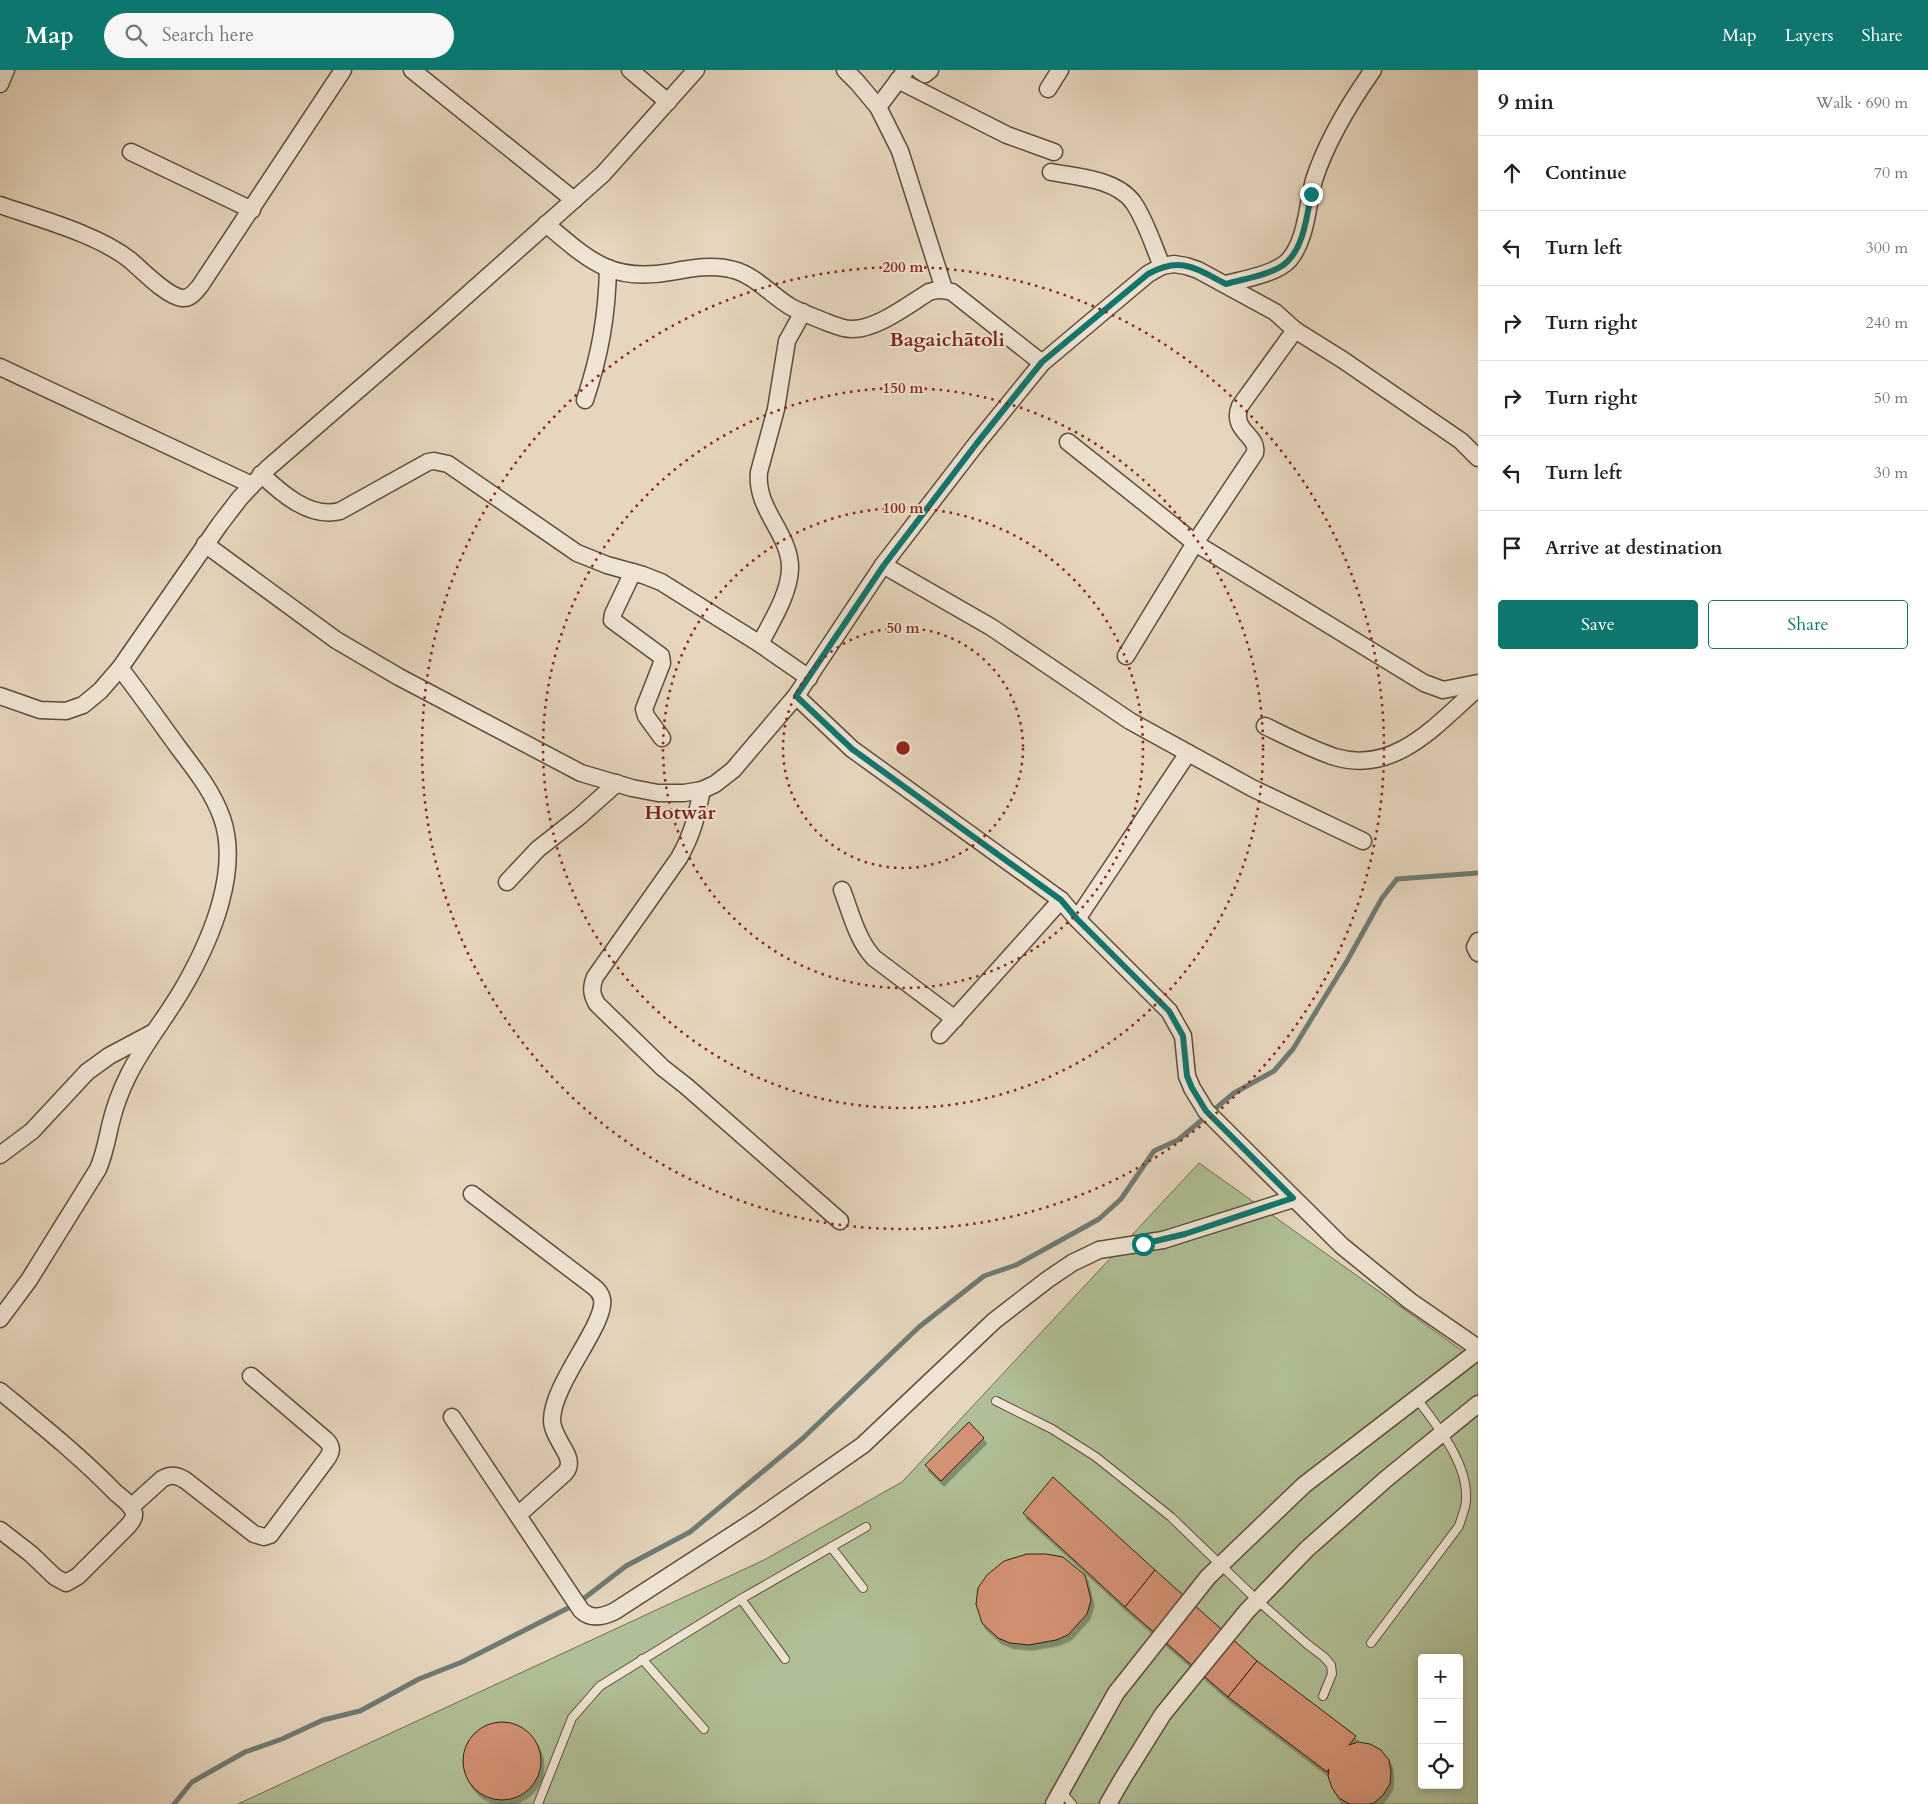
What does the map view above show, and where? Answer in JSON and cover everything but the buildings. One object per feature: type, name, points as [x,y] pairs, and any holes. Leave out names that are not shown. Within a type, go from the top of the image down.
[{"type":"street","points":[[0,84],[6,70]]},
{"type":"street","points":[[0,205],[108,246],[129,260],[170,293],[186,298],[195,292],[252,210],[343,70]]},
{"type":"street","points":[[412,70],[574,200]]},
{"type":"street","points":[[630,70],[668,102]]},
{"type":"street","points":[[0,696],[40,710],[66,711],[83,705],[100,690],[120,668],[206,544],[256,480],[604,174],[696,70]]},
{"type":"street","points":[[845,70],[878,107],[900,151],[944,289]]},
{"type":"street","points":[[919,70],[925,74],[930,70]]},
{"type":"street","points":[[1048,89],[1060,70]]},
{"type":"street","points":[[1226,284],[1275,269],[1290,259],[1304,228],[1314,180],[1329,142],[1346,108],[1373,70]]},
{"type":"street","points":[[878,107],[902,75],[1007,135],[1054,152]]},
{"type":"street","points":[[131,152],[252,210]]},
{"type":"street","points":[[1051,172],[1098,182],[1127,196],[1138,212],[1162,266]]},
{"type":"street","points":[[546,224],[585,256],[608,268],[637,276],[717,266],[734,270],[748,275],[790,306],[842,328],[862,329],[881,321],[929,292],[936,289],[944,289],[952,292],[1042,362]]},
{"type":"street","points":[[206,544],[336,640],[391,672],[581,773],[617,784],[658,793],[684,793],[702,790],[715,784],[733,770],[796,696],[884,565],[977,443],[1042,362],[1148,274],[1162,266],[1174,264],[1198,270],[1275,312],[1295,330],[1343,360],[1461,441],[1478,458]]},
{"type":"street","points":[[585,400],[597,364],[602,340],[608,268]]},
{"type":"street","points":[[760,644],[783,598],[788,583],[790,563],[787,548],[770,517],[761,495],[758,481],[759,472],[776,410],[784,351],[791,332],[803,312]]},
{"type":"street","points":[[1126,656],[1195,543],[1255,453],[1255,445],[1238,422],[1238,412],[1240,406],[1295,330]]},
{"type":"street","points":[[0,367],[256,480],[316,511],[328,514],[340,511],[428,462],[448,464],[577,553],[607,565],[661,582],[760,644],[809,678]]},
{"type":"street","points":[[1068,442],[1195,543],[1432,688],[1443,690],[1478,683]]},
{"type":"street","points":[[884,565],[991,626],[1130,721],[1252,788],[1363,841]]},
{"type":"street","points":[[633,572],[612,620],[661,656],[662,663],[644,709],[646,716],[662,738]]},
{"type":"street","points":[[0,1319],[28,1280],[98,1169],[104,1157],[111,1122],[121,1092],[130,1073],[186,982],[207,939],[220,904],[227,874],[227,842],[222,820],[211,792],[120,668]]},
{"type":"street","points":[[1265,726],[1336,757],[1374,760],[1390,756],[1423,738],[1478,688]]},
{"type":"street","points":[[796,696],[852,749],[1061,900],[1077,919],[1169,1011],[1183,1036],[1187,1076],[1192,1088],[1211,1116],[1342,1246],[1410,1301],[1478,1349],[1417,1399],[1304,1485],[1208,1577],[1116,1693],[1062,1800]]},
{"type":"street","points":[[1077,919],[1188,753]]},
{"type":"street","points":[[507,882],[538,849],[617,784]]},
{"type":"street","points":[[702,790],[695,825],[688,841],[679,858],[595,977],[592,985],[593,997],[597,1004],[663,1068],[840,1221]]},
{"type":"street","points":[[842,890],[867,951],[955,1019]]},
{"type":"street","points":[[940,1035],[1061,900]]},
{"type":"street","points":[[1478,941],[1475,948],[1478,953]]},
{"type":"street","points":[[0,1155],[32,1130],[87,1072],[109,1056],[156,1031]]},
{"type":"street","points":[[472,1194],[594,1287],[602,1300],[601,1313],[568,1373],[552,1412],[552,1425],[569,1460],[568,1467],[565,1473],[518,1515]]},
{"type":"street","points":[[452,1417],[585,1613],[594,1617],[606,1615],[757,1519],[863,1445],[994,1321],[1072,1263],[1099,1250],[1163,1240],[1293,1198]]},
{"type":"street","points":[[131,1507],[162,1479],[176,1475],[254,1534],[264,1537],[270,1535],[326,1460],[331,1448],[326,1440],[251,1376]]},
{"type":"street","points":[[0,1391],[68,1447],[131,1507],[134,1518],[78,1576],[66,1583],[58,1580],[31,1554],[0,1530]]},
{"type":"street","points":[[1108,1804],[1163,1714],[1257,1600],[1307,1549],[1386,1479],[1478,1404]]},
{"type":"lane","points":[[1371,1644],[1459,1526],[1465,1506],[1465,1483],[1455,1456],[1443,1433],[1417,1399]]},
{"type":"lane","points":[[996,1402],[1052,1429],[1096,1457],[1171,1517],[1257,1600],[1324,1657],[1330,1665],[1332,1674],[1323,1696]]},
{"type":"lane","points":[[538,1804],[572,1718],[600,1686],[740,1599],[866,1527]]},
{"type":"lane","points":[[831,1547],[863,1588]]},
{"type":"lane","points":[[740,1599],[785,1659]]},
{"type":"lane","points":[[642,1659],[704,1729]]},
{"type":"green space","points":[[1199,1163],[1478,1362],[1478,1804],[238,1804],[764,1560],[902,1482]]},
{"type":"waterway","points":[[174,1804],[192,1782],[245,1752],[282,1739],[323,1720],[360,1711],[419,1679],[462,1662],[578,1603],[626,1566],[690,1532],[802,1439],[919,1327],[984,1276],[1016,1265],[1099,1219],[1121,1199],[1154,1151],[1178,1140],[1234,1093],[1274,1071],[1293,1049],[1347,961],[1382,898],[1397,879],[1478,873]]},
{"type":"district","name":"Bagaichātoli","points":[[947,339]]},
{"type":"district","name":"Hotwār","points":[[680,812]]},
{"type":"route","points":[[1143,1244],[1185,1234],[1293,1198],[1206,1111],[1187,1076],[1183,1036],[1178,1024],[1169,1011],[1077,919],[1061,900],[852,749],[796,696],[884,565],[977,443],[1042,362],[1148,274],[1162,266],[1174,264],[1186,266],[1226,284],[1283,265],[1290,259],[1300,239],[1311,194]]}]
